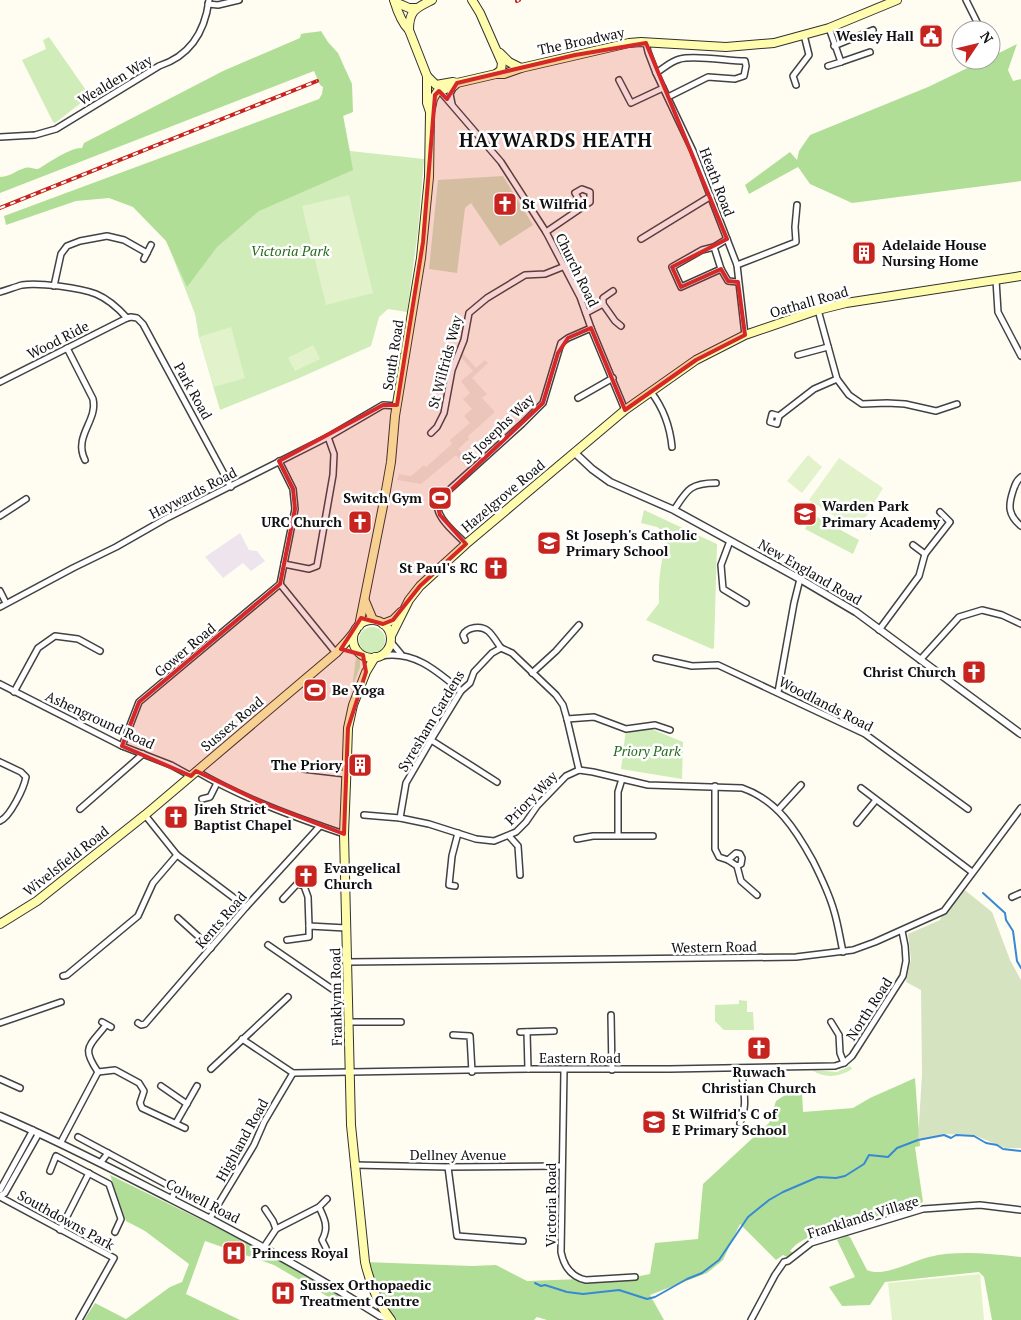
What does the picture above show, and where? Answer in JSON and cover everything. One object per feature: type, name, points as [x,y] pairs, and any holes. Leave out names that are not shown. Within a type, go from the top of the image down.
[{"type":"main road","points":[[394,1],[409,8],[416,8],[432,0]]},
{"type":"main road","points":[[472,0],[498,52],[502,66],[501,70],[496,74]]},
{"type":"main road","name":"The Broadway","points":[[437,87],[456,85],[496,74],[513,72],[521,68],[629,43],[726,47],[774,43],[829,28],[897,0]]},
{"type":"main road","points":[[394,1],[409,30],[427,76],[437,87],[430,112]]},
{"type":"main road","points":[[409,30],[410,17],[416,8]]},
{"type":"main road","name":"The Broadway","points":[[498,52],[509,62],[521,68]]},
{"type":"main road","name":"South Road","points":[[357,628],[365,601],[390,469],[397,406],[414,306],[426,217],[430,160],[430,112],[427,103],[427,76]]},
{"type":"main road","name":"Oathall Road","points":[[625,410],[696,360],[745,335],[818,310],[846,303],[1021,276]]},
{"type":"main road","name":"Hazelgrove Road","points":[[391,639],[409,600],[420,586],[466,544],[625,410]]},
{"type":"main road","points":[[365,601],[373,620]]},
{"type":"main road","name":"Hazelgrove Road","points":[[382,624],[393,620],[405,609]]},
{"type":"main road","points":[[336,653],[345,650],[360,653],[378,656],[385,652],[391,639],[386,627],[382,624],[373,620],[357,628],[354,641],[360,653],[366,672]]},
{"type":"main road","name":"Sussex Road","points":[[145,815],[336,653],[357,628]]},
{"type":"main road","name":"Franklynn Road","points":[[378,656],[366,672],[353,705],[348,728],[344,834],[354,1165],[365,1262],[373,1292],[390,1319]]},
{"type":"main road","name":"Wivelsfield Road","points":[[0,924],[37,901],[145,815]]},
{"type":"street","points":[[208,2],[218,6],[239,0]]},
{"type":"street","points":[[966,0],[976,20]]},
{"type":"street","name":"Wealden Way","points":[[0,137],[35,135],[56,129],[159,66],[177,58],[191,47],[196,39],[204,21],[208,2]]},
{"type":"street","points":[[829,28],[841,62]]},
{"type":"street","points":[[834,46],[874,30]]},
{"type":"street","points":[[796,85],[793,76],[808,55],[804,35]]},
{"type":"street","name":"Heath Road","points":[[646,43],[656,73],[694,152],[737,265],[745,335]]},
{"type":"street","points":[[828,66],[870,52]]},
{"type":"street","points":[[656,73],[679,59],[744,61],[746,66],[744,76],[735,79],[708,77],[668,97]]},
{"type":"street","points":[[618,80],[632,103],[663,88]]},
{"type":"street","points":[[452,104],[450,94],[456,85]]},
{"type":"street","name":"Church Road","points":[[437,87],[502,162],[546,232],[580,297],[625,410]]},
{"type":"street","points":[[641,239],[711,196]]},
{"type":"street","points":[[546,232],[583,206]]},
{"type":"street","points":[[737,265],[796,242],[794,227],[798,206]]},
{"type":"street","points":[[54,286],[61,254],[67,246],[80,241],[107,236],[124,240],[147,253]]},
{"type":"street","points":[[721,269],[681,287],[672,267],[702,250],[714,247],[727,238]]},
{"type":"street","points":[[144,259],[151,245]]},
{"type":"street","points":[[714,247],[721,269],[728,281],[738,282]]},
{"type":"street","name":"St Wilfrids Way","points":[[431,433],[437,427],[444,413],[452,370],[464,340],[469,313],[487,298],[525,275],[545,274],[565,266]]},
{"type":"street","points":[[996,280],[998,312],[1021,356]]},
{"type":"street","points":[[0,292],[24,285],[54,286],[96,294],[127,318]]},
{"type":"street","points":[[613,291],[603,298],[603,304],[621,326]]},
{"type":"street","points":[[586,314],[603,304]]},
{"type":"street","points":[[818,310],[837,379],[848,395],[862,404],[905,404],[936,411],[944,411],[957,404]]},
{"type":"street","name":"Wood Ride","points":[[0,382],[127,318]]},
{"type":"street","name":"Park Road","points":[[127,318],[138,318],[143,324],[231,487]]},
{"type":"street","name":"St Josephs Way","points":[[466,544],[440,515],[437,510],[439,500],[543,403],[561,343],[591,328]]},
{"type":"street","points":[[798,355],[828,347]]},
{"type":"street","points":[[67,348],[93,399],[95,408],[82,439],[81,452],[85,460]]},
{"type":"street","points":[[578,398],[613,378]]},
{"type":"street","points":[[779,416],[814,389],[837,379]]},
{"type":"street","points":[[651,392],[664,410],[670,429],[672,447]]},
{"type":"street","name":"Haywards Road","points":[[0,607],[116,547],[165,519],[328,437],[383,405],[397,406]]},
{"type":"street","points":[[284,564],[309,569],[317,566],[333,475],[334,454],[328,437]]},
{"type":"street","name":"New England Road","points":[[575,453],[610,482],[674,510],[856,612],[1021,734]]},
{"type":"street","points":[[279,462],[293,488],[295,510],[280,584],[336,653]]},
{"type":"street","points":[[1021,478],[1017,480],[1008,505],[1014,520],[1021,526]]},
{"type":"street","points":[[674,510],[687,491],[700,483],[716,483]]},
{"type":"street","points":[[0,516],[26,499]]},
{"type":"street","points":[[879,630],[906,589],[919,576],[925,554],[950,522],[940,512]]},
{"type":"street","points":[[730,541],[721,565],[723,589],[746,603]]},
{"type":"street","points":[[913,545],[925,554]]},
{"type":"street","points":[[778,692],[800,579]]},
{"type":"street","name":"Gower Road","points":[[122,746],[139,702],[280,584]]},
{"type":"street","points":[[0,591],[6,604]]},
{"type":"street","points":[[920,660],[959,617],[982,610],[1002,615],[1021,624]]},
{"type":"street","points":[[532,673],[556,651],[579,625]]},
{"type":"street","points":[[465,640],[463,635],[470,628],[482,628],[490,632],[500,648],[512,653],[556,695],[567,718],[579,770],[648,785],[733,786],[754,792],[778,810],[798,834],[822,878],[834,910],[843,952]]},
{"type":"street","points":[[14,692],[38,648],[55,636],[78,639],[100,651]]},
{"type":"street","points":[[391,639],[401,654]]},
{"type":"street","name":"Syresham Gardens","points":[[400,818],[406,783],[431,740],[461,691],[470,683],[474,672],[492,653],[500,648]]},
{"type":"street","points":[[378,656],[401,654],[420,662],[438,672],[461,691]]},
{"type":"street","name":"Woodlands Road","points":[[656,658],[692,666],[718,665],[778,692],[864,734],[968,809]]},
{"type":"street","name":"Ashenground Road","points":[[0,684],[122,746],[344,834]]},
{"type":"street","points":[[567,718],[594,717],[626,728],[655,725],[670,730]]},
{"type":"street","points":[[431,740],[497,782]]},
{"type":"street","points":[[80,809],[143,754]]},
{"type":"street","points":[[0,762],[21,772],[26,777],[9,814],[0,821]]},
{"type":"street","points":[[303,769],[346,774]]},
{"type":"street","name":"Priory Way","points":[[364,815],[400,818],[476,839],[494,841],[516,832],[537,806],[566,776],[579,770]]},
{"type":"street","points":[[618,835],[618,792],[622,779]]},
{"type":"street","points":[[202,799],[210,797],[217,783]]},
{"type":"street","points":[[778,810],[801,785]]},
{"type":"street","points":[[715,786],[715,849],[719,857],[737,866],[741,881],[756,895]]},
{"type":"street","points":[[861,788],[972,872]]},
{"type":"street","points":[[857,823],[876,800]]},
{"type":"street","name":"Western Road","points":[[348,962],[796,957],[843,952],[875,942],[944,911],[1021,808]]},
{"type":"street","points":[[145,815],[177,855],[246,907]]},
{"type":"street","name":"Kents Road","points":[[138,1023],[141,1025],[145,1024],[246,907],[320,826]]},
{"type":"street","points":[[455,886],[449,886],[452,856],[458,833]]},
{"type":"street","points":[[577,839],[618,835],[653,836]]},
{"type":"street","points":[[509,836],[518,846],[520,875]]},
{"type":"street","points":[[728,860],[732,855],[740,854],[742,862],[737,866]]},
{"type":"street","points":[[63,976],[67,975],[138,916],[153,883],[177,855]]},
{"type":"street","points":[[283,899],[297,884],[304,886],[308,897],[310,937],[287,940]]},
{"type":"street","points":[[1012,897],[1021,893]]},
{"type":"street","points":[[178,918],[211,948]]},
{"type":"street","points":[[309,926],[346,928]]},
{"type":"street","name":"North Road","points":[[844,1063],[852,1056],[903,976],[906,960],[902,931]]},
{"type":"street","points":[[268,946],[348,1000]]},
{"type":"street","points":[[211,1069],[288,996]]},
{"type":"street","points":[[0,1023],[61,1002]]},
{"type":"street","points":[[611,1015],[612,1070]]},
{"type":"street","points":[[349,1022],[401,1022]]},
{"type":"street","points":[[831,1022],[840,1035],[840,1053],[844,1063]]},
{"type":"street","points":[[98,1072],[88,1057],[88,1048],[106,1025]]},
{"type":"street","points":[[520,1032],[554,1031]]},
{"type":"street","points":[[527,1032],[528,1069]]},
{"type":"street","points":[[453,1035],[470,1036],[472,1072]]},
{"type":"street","points":[[242,1039],[293,1073]]},
{"type":"street","name":"Eastern Road","points":[[293,1073],[811,1067],[844,1063]]},
{"type":"street","points":[[740,1123],[746,1102],[743,1091],[742,1068]]},
{"type":"street","points":[[98,1072],[115,1070],[139,1083],[144,1091],[140,1102],[142,1108],[185,1128]]},
{"type":"street","name":"Victoria Road","points":[[564,1070],[561,1166],[561,1252],[563,1262],[567,1269],[578,1278],[586,1280],[635,1277]]},
{"type":"street","points":[[61,1142],[98,1072]]},
{"type":"street","name":"Highland Road","points":[[210,1218],[293,1073]]},
{"type":"street","points":[[0,1079],[20,1088]]},
{"type":"street","points":[[161,1086],[186,1104]]},
{"type":"street","points":[[176,1123],[197,1086]]},
{"type":"street","name":"Colwell Road","points":[[0,1116],[61,1142],[210,1218],[329,1284],[380,1316],[390,1319]]},
{"type":"street","name":"Southdowns Park","points":[[0,1190],[36,1131]]},
{"type":"street","name":"Southdowns Park","points":[[36,1131],[5,1193],[0,1196],[114,1258],[79,1320]]},
{"type":"street","points":[[78,1137],[175,1189],[172,1199]]},
{"type":"street","points":[[102,1162],[108,1153]]},
{"type":"street","points":[[50,1171],[56,1156],[109,1184],[121,1219],[115,1232]]},
{"type":"street","name":"Dellney Avenue","points":[[354,1165],[448,1167],[561,1166]]},
{"type":"street","points":[[448,1167],[457,1236],[523,1241]]},
{"type":"street","points":[[60,1230],[89,1174]]},
{"type":"street","points":[[264,1247],[276,1229],[319,1207],[327,1199]]},
{"type":"street","name":"Franklands Village","points":[[751,1320],[770,1283],[784,1262],[788,1261],[811,1242],[923,1210],[980,1205],[1021,1210]]},
{"type":"street","points":[[319,1207],[325,1220],[326,1229],[322,1240],[326,1248]]},
{"type":"street","points":[[265,1209],[273,1220],[276,1229]]},
{"type":"highlighted area","points":[[646,43],[727,239],[672,267],[681,287],[721,269],[728,281],[738,282],[745,335],[696,360],[625,410],[591,328],[568,338],[558,353],[543,403],[437,503],[440,515],[466,544],[420,586],[393,620],[383,624],[361,618],[341,649],[363,655],[366,672],[348,728],[344,834],[263,803],[196,771],[191,776],[122,746],[139,702],[280,584],[295,509],[293,489],[279,461],[383,405],[397,405],[423,242],[435,95],[439,91],[447,99],[457,83],[575,55]]},
{"type":"shaded area","points":[[461,351],[476,368],[485,360],[488,363],[472,378],[487,394],[482,398],[495,412],[468,436],[469,439],[458,449],[469,462],[465,465],[456,455],[421,484],[397,480],[399,474],[411,476],[424,465],[426,467],[452,444],[450,440],[470,423],[464,416],[472,409],[463,399],[470,393],[461,381],[473,371],[459,355]]},
{"type":"shaded area","points":[[240,533],[249,550],[257,551],[265,561],[251,571],[243,563],[223,578],[205,557]]},
{"type":"green space","points":[[321,31],[338,53],[352,84],[353,112],[343,116],[353,170],[259,211],[217,247],[187,287],[166,241],[133,207],[109,198],[76,201],[6,225],[4,216],[319,99],[323,87],[320,85],[314,71],[0,193],[0,177],[8,176],[25,168],[38,169],[67,152],[82,148],[84,143],[223,71],[300,38],[301,34]]},
{"type":"green space","points":[[49,37],[90,96],[55,123],[22,60],[46,49],[43,40]]},
{"type":"green space","points":[[1017,44],[1008,70],[1013,81],[1021,79],[1021,181],[852,203],[810,184],[798,167],[749,194],[745,185],[790,152],[797,160],[799,151],[810,135],[928,87],[963,70],[1001,70],[1001,52]]},
{"type":"green space","name":"Victoria Park","points":[[343,115],[350,151],[424,159],[418,230],[407,312],[388,309],[379,317],[371,346],[297,379],[220,410],[199,337],[195,314],[143,181]]},
{"type":"green space","points":[[503,176],[533,225],[500,246],[471,203],[465,208],[457,273],[429,269],[438,180]]},
{"type":"green space","points":[[349,195],[373,293],[326,305],[302,206]]},
{"type":"green space","points":[[231,327],[245,378],[214,387],[199,337]]},
{"type":"green space","points":[[313,345],[320,359],[295,371],[288,358]]},
{"type":"green space","points":[[808,455],[822,467],[802,493],[787,481]]},
{"type":"green space","points":[[839,458],[883,488],[858,531],[809,500]]},
{"type":"green space","points":[[644,510],[717,544],[714,648],[712,649],[646,620],[659,603],[661,569],[669,536],[657,527],[641,523]]},
{"type":"green space","points":[[813,515],[859,540],[853,554],[805,529]]},
{"type":"green space","points":[[372,627],[381,631],[385,640],[381,649],[372,653],[363,649],[359,640],[363,631]]},
{"type":"green space","points":[[356,658],[360,660],[360,667],[352,688]]},
{"type":"green space","name":"Priory Park","points":[[649,726],[683,742],[682,779],[621,769],[626,729]]},
{"type":"green space","points":[[961,887],[992,912],[1010,960],[1021,980],[1021,1148],[1005,1148],[974,1135],[944,1134],[918,1140],[922,1074],[921,990],[906,982],[911,959],[908,934],[940,920]]},
{"type":"green space","points":[[739,1000],[747,1001],[747,1012],[753,1012],[754,1030],[724,1030],[715,1021],[715,1005],[739,1004]]},
{"type":"green space","points":[[850,1066],[852,1069],[847,1072],[832,1076],[822,1075],[812,1070],[837,1072]]},
{"type":"green space","points":[[915,1078],[920,1146],[915,1147],[923,1202],[910,1208],[846,1224],[844,1228],[808,1238],[801,1241],[790,1251],[794,1253],[789,1258],[783,1255],[776,1260],[740,1224],[723,1260],[707,1273],[650,1295],[664,1320],[547,1320],[537,1317],[534,1320],[391,1320],[373,1291],[365,1262],[472,1266],[496,1265],[527,1281],[635,1277],[650,1274],[655,1243],[698,1239],[703,1184],[769,1123],[776,1101],[791,1091],[802,1092],[803,1112],[853,1108],[870,1098]]},
{"type":"green space","points":[[110,1175],[279,1258],[338,1295],[342,1305],[274,1265],[205,1241],[186,1294],[240,1320],[84,1320],[95,1303],[126,1319],[170,1287],[182,1282],[189,1264],[145,1231],[126,1221]]},
{"type":"green space","points":[[847,1236],[850,1237],[867,1270],[874,1272],[898,1268],[940,1255],[975,1253],[1021,1257],[1021,1320],[992,1320],[984,1277],[979,1272],[885,1282],[870,1305],[842,1306],[829,1287],[855,1277],[837,1240]]},
{"type":"green space","points":[[980,1274],[984,1320],[892,1320],[888,1283]]},
{"type":"waterway","points":[[983,893],[1005,913],[1006,920],[1013,931],[1017,961],[1021,968]]},
{"type":"waterway","points":[[535,1283],[567,1292],[583,1294],[619,1290],[647,1299],[655,1297],[702,1273],[719,1260],[748,1217],[769,1200],[818,1177],[836,1178],[845,1176],[864,1164],[869,1155],[888,1157],[897,1148],[918,1140],[944,1135],[951,1138],[956,1135],[974,1136],[1003,1149],[1021,1151]]},
{"type":"railway","points":[[0,208],[317,81]]},
{"type":"place","name":"Wesley Hall","points":[[931,36]]},
{"type":"place","name":"St Wilfrid","points":[[505,204]]},
{"type":"place","name":"Adelaide House Nursing Home","points":[[864,253]]},
{"type":"place","name":"Switch Gym","points":[[440,498]]},
{"type":"place","name":"Warden Park Primary Academy","points":[[805,514]]},
{"type":"place","name":"URC Church","points":[[360,522]]},
{"type":"place","name":"St Joseph's Catholic Primary School","points":[[549,543]]},
{"type":"place","name":"St Paul's RC","points":[[496,568]]},
{"type":"place","name":"Christ Church","points":[[974,672]]},
{"type":"place","name":"Be Yoga","points":[[315,690]]},
{"type":"place","name":"The Priory","points":[[360,765]]},
{"type":"place","name":"Jireh Strict Baptist Chapel","points":[[176,817]]},
{"type":"place","name":"Evangelical Church","points":[[306,876]]},
{"type":"place","name":"Ruwach Christian Church","points":[[759,1048]]},
{"type":"place","name":"St Wilfrid's C of E Primary School","points":[[654,1122]]},
{"type":"place","name":"Princess Royal","points":[[234,1253]]},
{"type":"place","name":"Sussex Orthopaedic Treatment Centre","points":[[283,1293]]},
{"type":"district","name":"HAYWARDS HEATH","points":[[556,140]]}]
